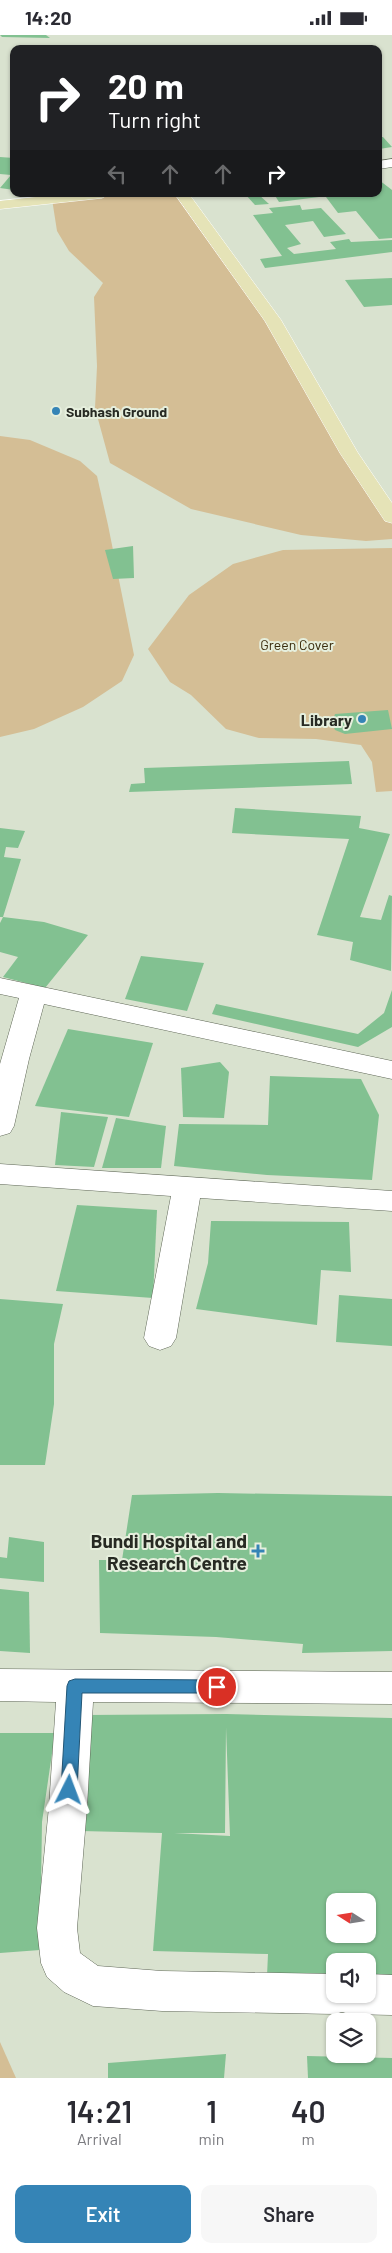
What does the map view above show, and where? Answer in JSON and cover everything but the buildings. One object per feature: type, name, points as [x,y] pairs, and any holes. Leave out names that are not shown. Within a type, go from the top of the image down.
[{"type":"main road","points":[[0,205],[74,197]]},
{"type":"main road","points":[[184,197],[273,319],[349,453],[392,517]]},
{"type":"street","points":[[0,986],[392,1070]]},
{"type":"street","points":[[0,1126],[15,1059],[34,993]]},
{"type":"street","points":[[0,1174],[392,1201]]},
{"type":"street","points":[[160,1337],[188,1187]]},
{"type":"street","points":[[0,1685],[392,1688]]},
{"type":"street","points":[[75,1686],[68,1807],[57,1927],[61,1963],[79,1978],[93,1985],[162,1991],[326,1994]]},
{"type":"street","points":[[376,1995],[392,1995]]},
{"type":"green space","points":[[72,197],[184,197],[392,517],[392,539],[366,541],[301,535],[191,509],[110,463],[95,408],[97,366],[94,297],[103,283],[69,251],[57,231],[52,199]]},
{"type":"green space","points":[[0,436],[30,440],[80,461],[97,476],[134,655],[122,681],[83,707],[34,729],[0,737]]},
{"type":"green space","name":"Green Cover","points":[[392,548],[392,791],[376,792],[372,762],[361,745],[316,739],[259,738],[226,729],[191,695],[170,682],[148,649],[189,595],[233,564],[283,550]]},
{"type":"green space","points":[[0,2042],[16,2078],[0,2078]]},
{"type":"place","name":"Subhash Ground","points":[[56,411]]},
{"type":"place","name":"Library","points":[[362,719]]},
{"type":"place","name":"Bundi Hospital and Research Centre","points":[[258,1551]]},
{"type":"route","points":[[69,1790],[75,1686],[217,1687]]}]
